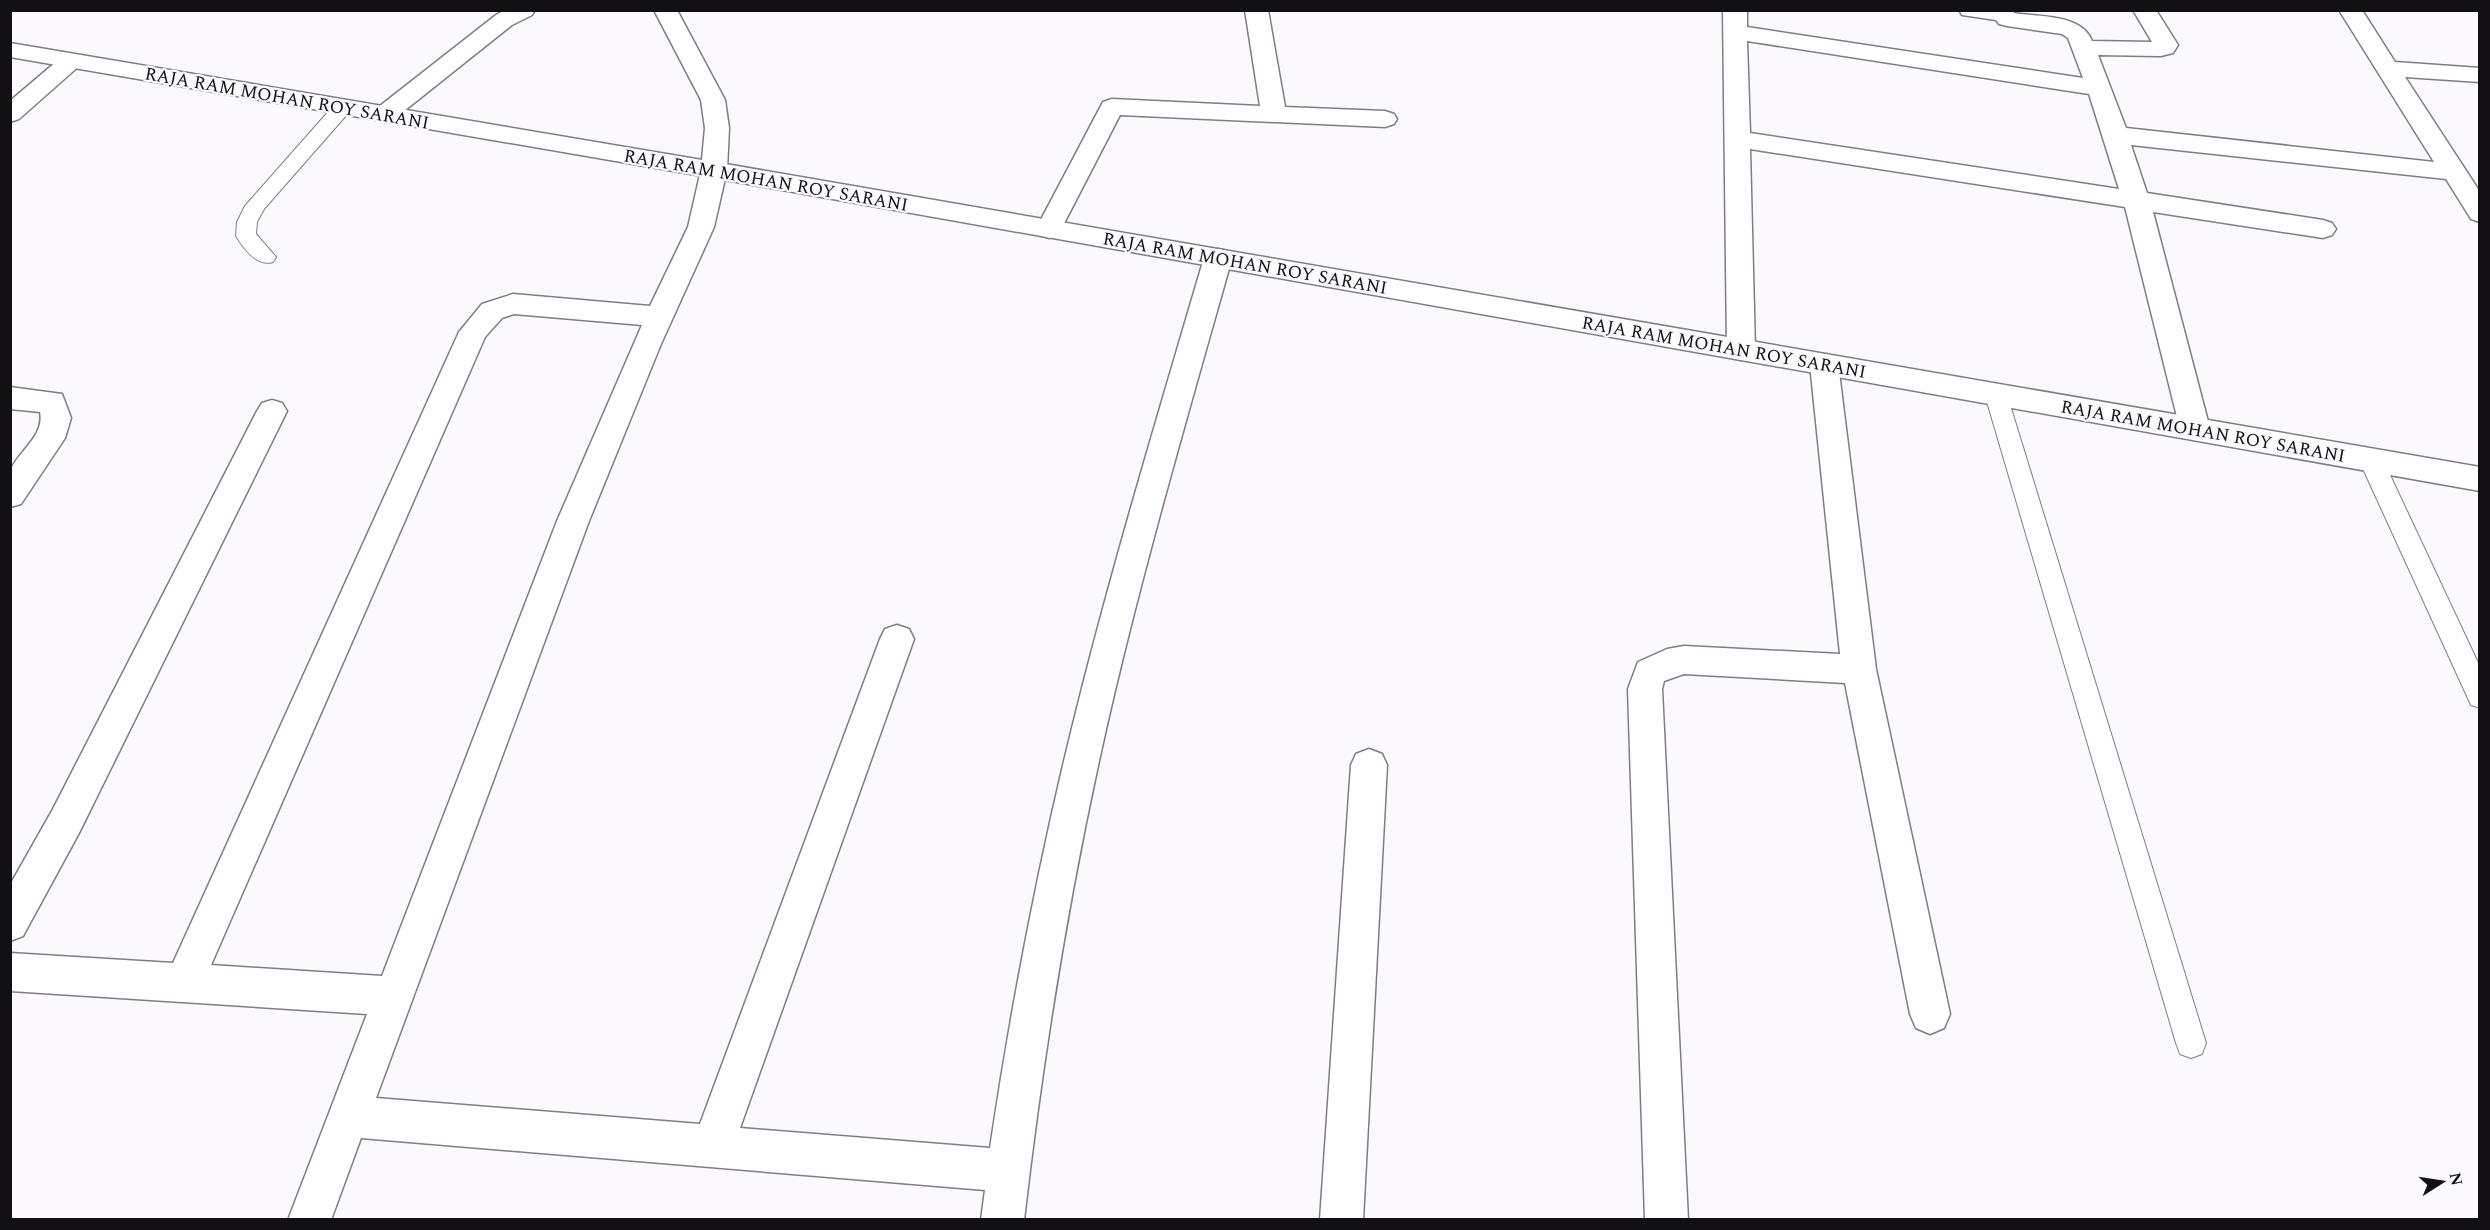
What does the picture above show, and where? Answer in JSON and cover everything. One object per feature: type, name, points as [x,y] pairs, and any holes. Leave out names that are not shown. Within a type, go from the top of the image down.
[{"type":"street","points":[[385,114],[504,20],[524,10]]},
{"type":"street","points":[[309,1220],[392,996],[610,427],[702,227],[714,170],[717,128],[712,100],[665,10]]},
{"type":"street","points":[[1256,10],[1274,114]]},
{"type":"street","points":[[1970,10],[2000,12],[2007,20],[2069,28],[2078,34],[2115,135],[2136,202],[2195,429]]},
{"type":"street","points":[[2084,48],[2161,50],[2165,48],[2166,45],[2145,10]]},
{"type":"street","points":[[2350,10],[2480,213]]},
{"type":"street","points":[[1741,350],[1736,21],[2098,88]]},
{"type":"street","name":"RAJA RAM MOHAN ROY SARANI","points":[[10,50],[714,170],[2480,479]]},
{"type":"street","points":[[10,114],[70,61]]},
{"type":"street","points":[[2388,69],[2480,75]]},
{"type":"street","points":[[1049,229],[1112,107],[1385,119]]},
{"type":"street","points":[[2115,135],[2454,172]]},
{"type":"street","points":[[1736,139],[2323,230]]},
{"type":"street","points":[[1002,1220],[1032,1020],[1064,845],[1094,710],[1138,537],[1218,258]]},
{"type":"street","points":[[183,984],[473,332],[492,311],[513,304],[659,317]]},
{"type":"street","points":[[1824,364],[1859,669],[1930,1014]]},
{"type":"street","points":[[10,398],[52,402],[56,418],[50,438],[10,495]]},
{"type":"street","points":[[16,904],[66,821],[272,411]]},
{"type":"street","points":[[711,1147],[897,639]]},
{"type":"street","points":[[1667,1220],[1645,689],[1650,672],[1666,663],[1684,660],[1859,669]]},
{"type":"street","points":[[1341,1220],[1369,765]]},
{"type":"street","points":[[10,972],[392,996]]},
{"type":"street","points":[[348,1116],[1008,1171]]},
{"type":"lane","points":[[266,257],[246,236],[247,222],[255,206],[343,107]]},
{"type":"lane","points":[[1996,395],[2191,1043]]},
{"type":"lane","points":[[2371,460],[2480,698]]}]
